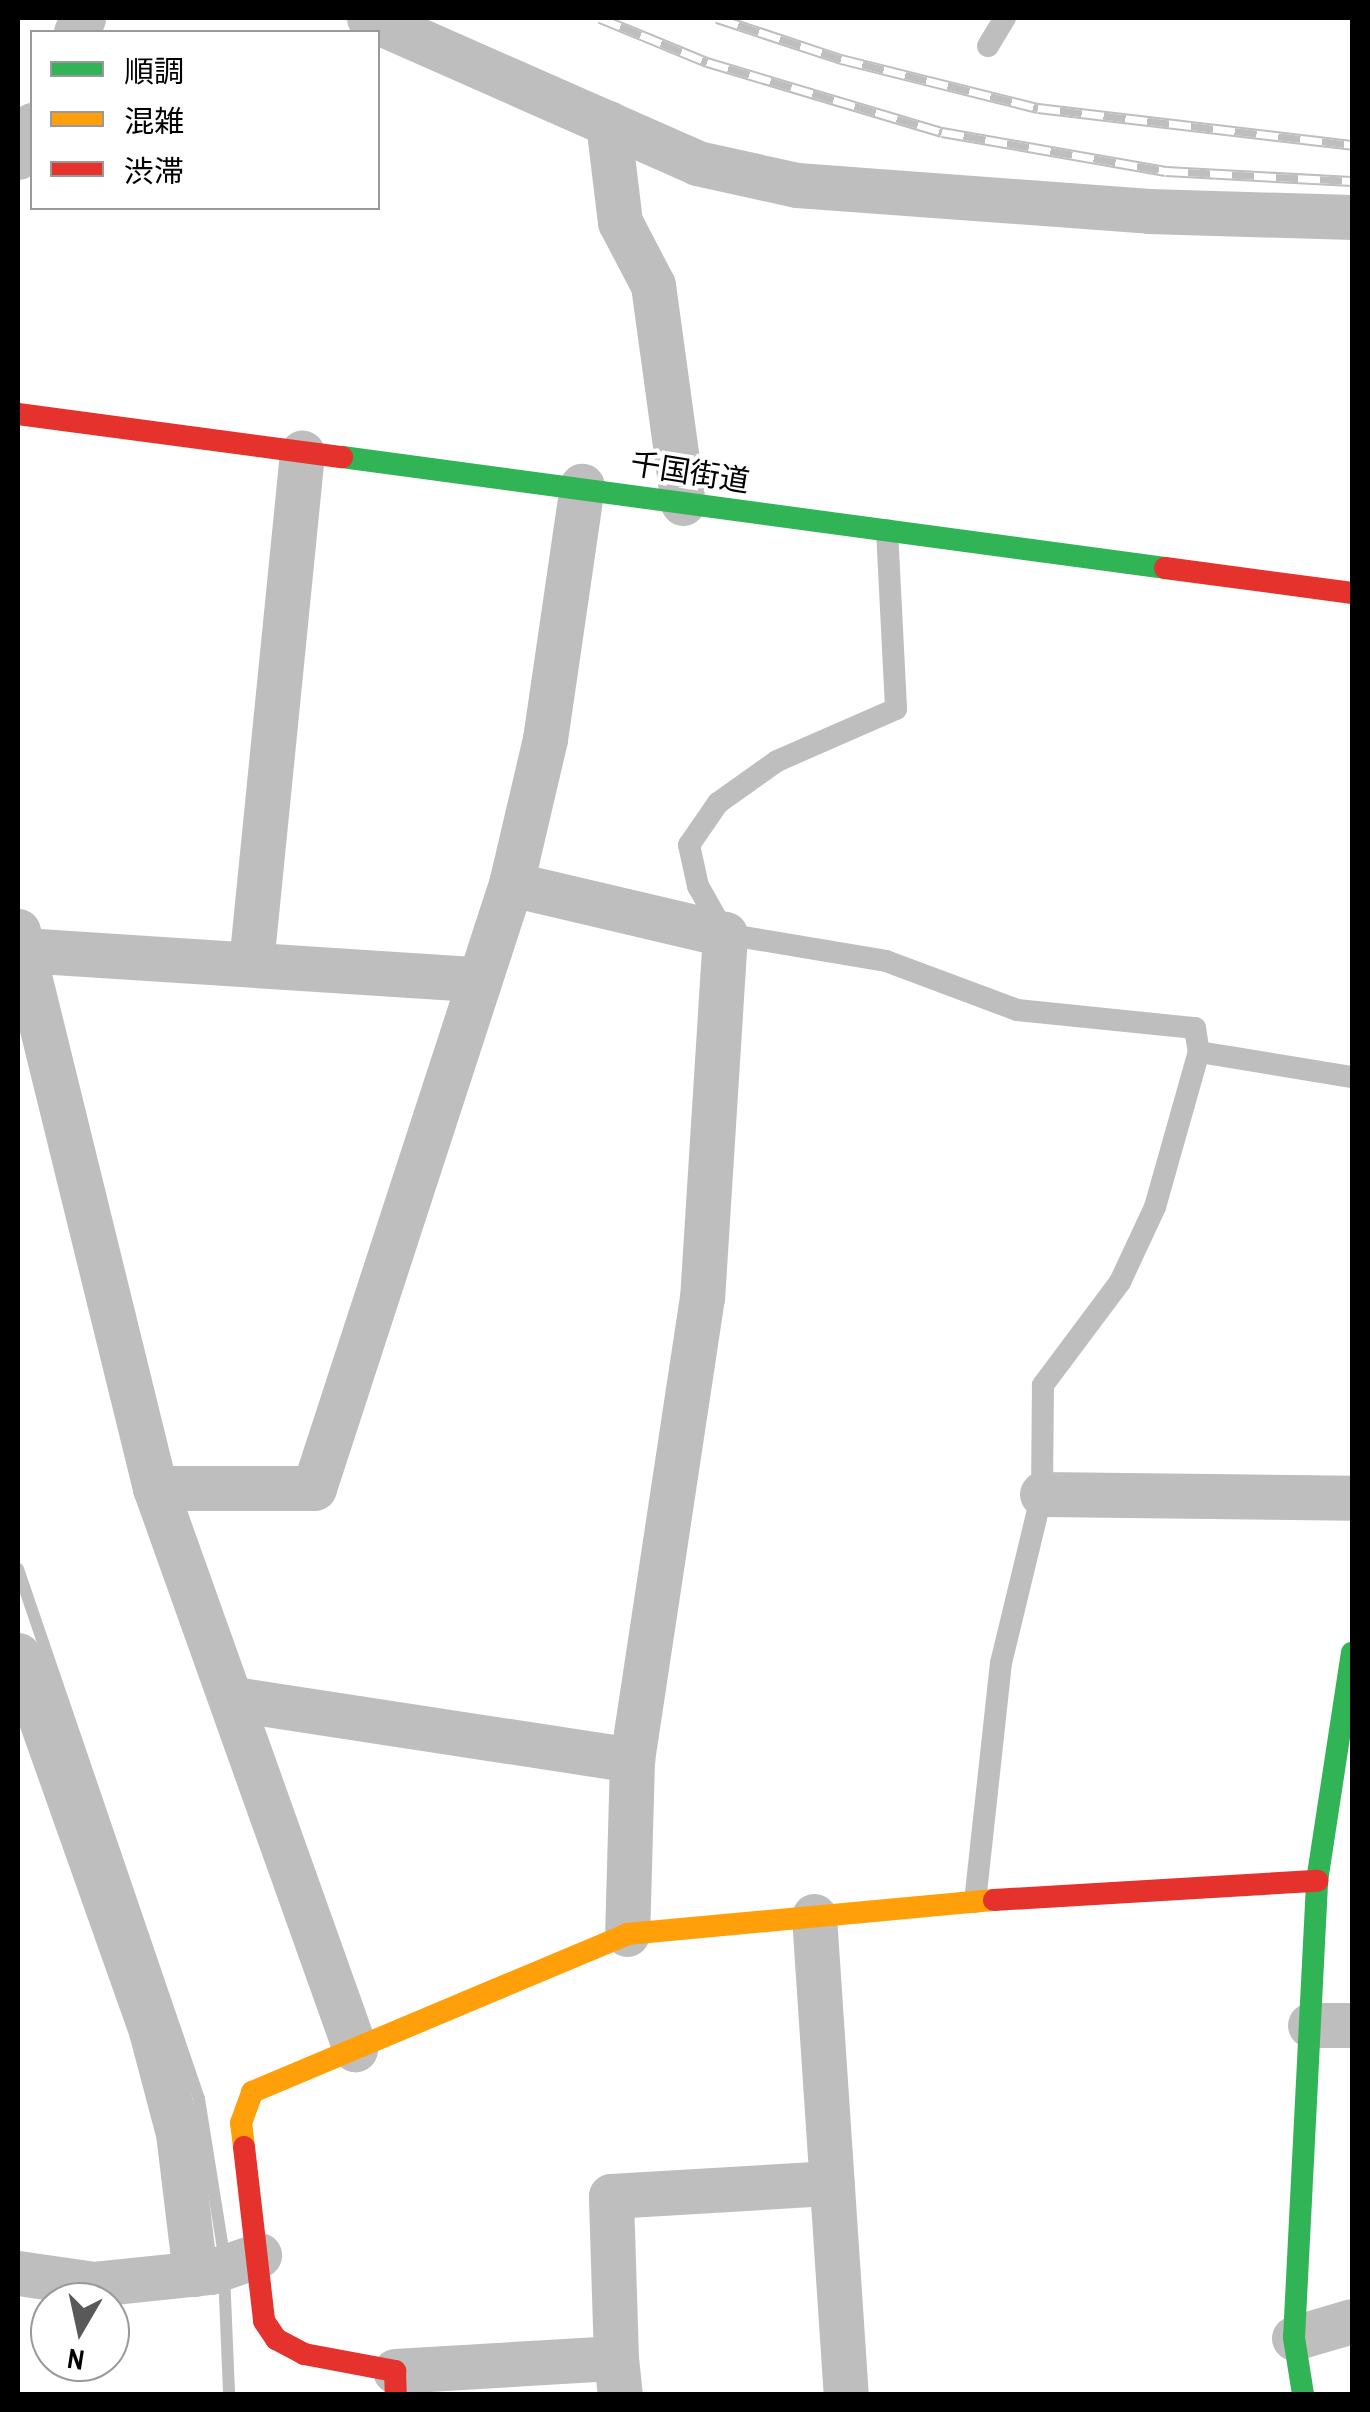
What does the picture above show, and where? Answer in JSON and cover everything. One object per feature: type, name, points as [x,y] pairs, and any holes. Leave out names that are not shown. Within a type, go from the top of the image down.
[{"type":"street","points":[[369,18],[697,164],[797,185],[1148,210],[1352,217]]},
{"type":"street","points":[[608,123],[620,222],[654,284],[683,503]]},
{"type":"street","points":[[18,157],[30,130]]},
{"type":"street","name":"千国街道","points":[[18,414],[582,486],[1352,593]]},
{"type":"street","points":[[250,964],[302,453]]},
{"type":"street","points":[[155,1488],[314,1488],[476,979],[511,884],[545,739],[582,486]]},
{"type":"street","points":[[511,884],[725,934],[702,1298],[632,1760],[627,1934]]},
{"type":"street","points":[[355,2048],[234,1700],[155,1488],[20,941],[250,964],[476,979]]},
{"type":"street","points":[[1042,1494],[1352,1498]]},
{"type":"street","points":[[1303,2394],[1294,2338],[1331,2025],[1317,1881],[1352,1653]]},
{"type":"street","points":[[18,1655],[151,2032],[178,2133],[226,2267],[276,2339],[304,2354],[396,2383],[618,2376],[611,2196],[832,2183]]},
{"type":"street","points":[[234,1700],[632,1760]]},
{"type":"street","points":[[226,2267],[241,2123],[252,2092],[627,1934],[975,1902],[1317,1881]]},
{"type":"street","points":[[814,1916],[846,2394]]},
{"type":"street","points":[[18,2273],[94,2284],[226,2267]]},
{"type":"street","points":[[1294,2338],[1352,2321]]},
{"type":"lane","points":[[988,46],[1006,18]]},
{"type":"lane","points":[[887,530],[896,709],[777,762],[718,803],[689,845],[698,886],[725,934],[886,961],[1017,1010],[1195,1028],[1199,1052],[1155,1208],[1120,1282],[1043,1384],[1042,1494],[1001,1663],[975,1902]]},
{"type":"lane","points":[[1199,1052],[1352,1077]]},
{"type":"waterway","points":[[18,1569],[199,2099],[223,2249],[229,2394]]},
{"type":"railway","points":[[600,18],[707,62],[942,132],[1166,171],[1352,181]]},
{"type":"railway","points":[[717,18],[841,59],[1038,108],[1352,145]]},
{"type":"traffic: fast","points":[[342,457],[1165,568]]},
{"type":"traffic: fast","points":[[1303,2394],[1294,2338],[1317,1881],[1352,1653]]},
{"type":"traffic: slow","points":[[244,2147],[241,2123],[252,2092],[627,1934],[994,1900]]},
{"type":"traffic: jam","points":[[18,414],[342,457]]},
{"type":"traffic: jam","points":[[1165,568],[1352,593]]},
{"type":"traffic: jam","points":[[994,1900],[1317,1881]]},
{"type":"traffic: jam","points":[[244,2147],[264,2321],[276,2339],[304,2354],[395,2371],[396,2394]]}]
